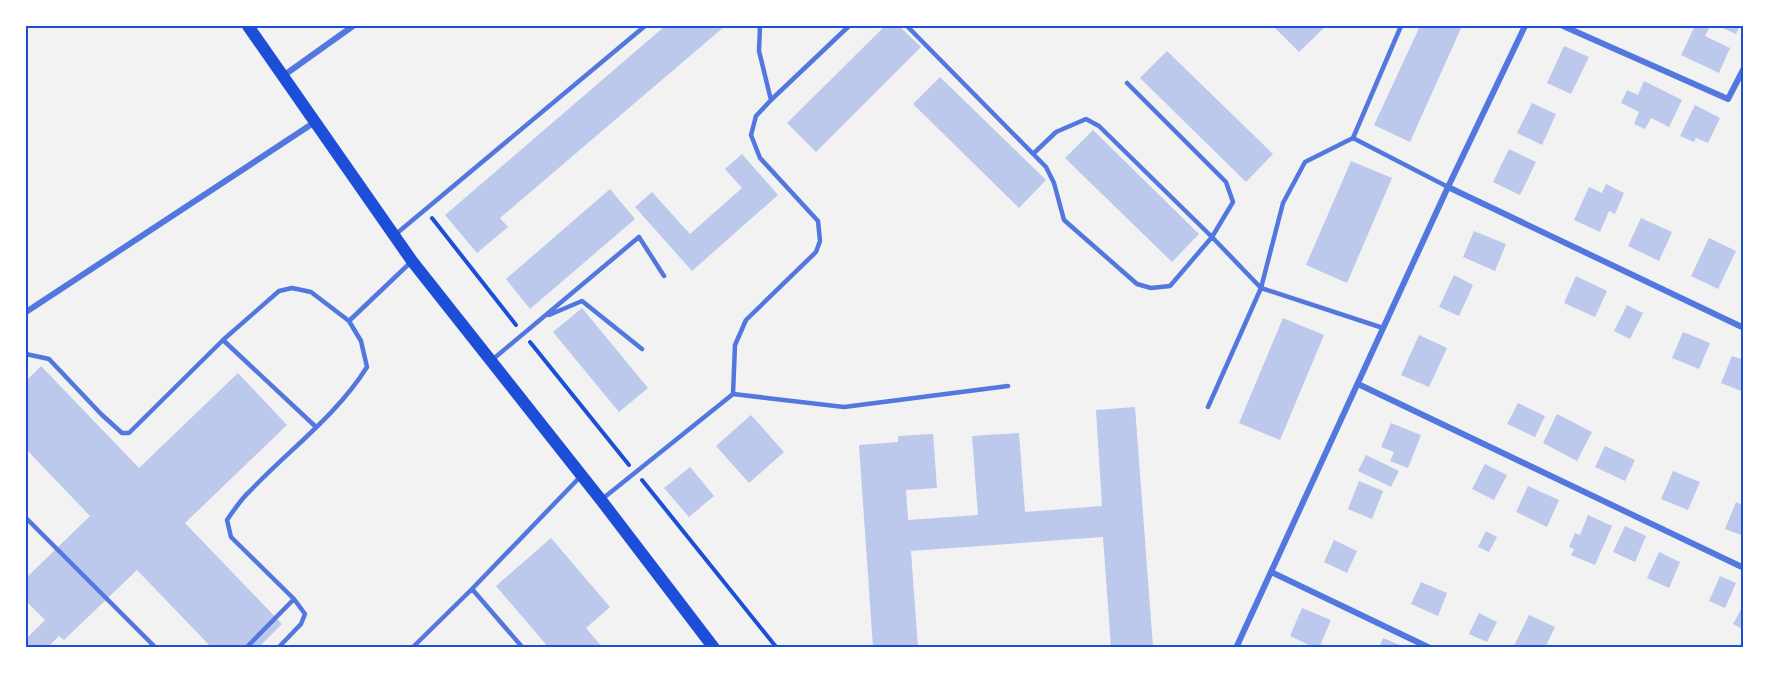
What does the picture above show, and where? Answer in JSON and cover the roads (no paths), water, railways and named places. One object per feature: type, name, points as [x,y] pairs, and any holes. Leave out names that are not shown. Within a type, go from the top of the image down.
[{"type":"main road","points":[[248,26],[412,261],[602,500],[714,648]]},
{"type":"street","points":[[282,76],[353,26]]},
{"type":"street","points":[[1236,648],[1448,187],[1525,26]]},
{"type":"street","points":[[1563,26],[1728,99],[1743,68]]},
{"type":"street","points":[[26,312],[315,122]]},
{"type":"street","points":[[1448,187],[1743,328]]},
{"type":"street","points":[[1358,384],[1743,568]]},
{"type":"street","points":[[1271,572],[1430,648]]},
{"type":"lane","points":[[395,235],[645,26]]},
{"type":"lane","points":[[760,26],[759,51],[771,100]]},
{"type":"lane","points":[[733,394],[735,345],[746,320],[816,252],[820,241],[818,221],[760,158],[751,135],[756,116],[849,26]]},
{"type":"lane","points":[[907,26],[1046,167],[1054,183],[1064,220],[1137,284],[1150,288],[1170,286],[1212,237],[1233,202],[1226,182],[1127,83]]},
{"type":"lane","points":[[1208,407],[1261,288],[1283,203],[1305,162],[1353,138],[1401,26]]},
{"type":"lane","points":[[1034,153],[1056,132],[1086,119],[1099,126],[1261,288],[1383,328]]},
{"type":"lane","points":[[1353,138],[1448,187]]},
{"type":"lane","points":[[492,360],[639,237],[664,276]]},
{"type":"lane","points":[[350,321],[412,261]]},
{"type":"lane","points":[[26,354],[49,360],[101,414],[122,433],[129,433],[223,340],[279,291],[291,288],[311,292],[350,321],[361,341],[367,367],[354,389],[248,492],[227,520],[231,537],[294,599],[304,614],[301,624],[278,648]]},
{"type":"lane","points":[[543,317],[582,301],[642,349]]},
{"type":"lane","points":[[223,340],[316,427]]},
{"type":"lane","points":[[602,500],[733,394],[844,407],[1008,386]]},
{"type":"lane","points":[[412,648],[582,475]]},
{"type":"lane","points":[[26,518],[156,648]]},
{"type":"lane","points":[[472,589],[523,648]]},
{"type":"lane","points":[[246,648],[294,599]]}]
